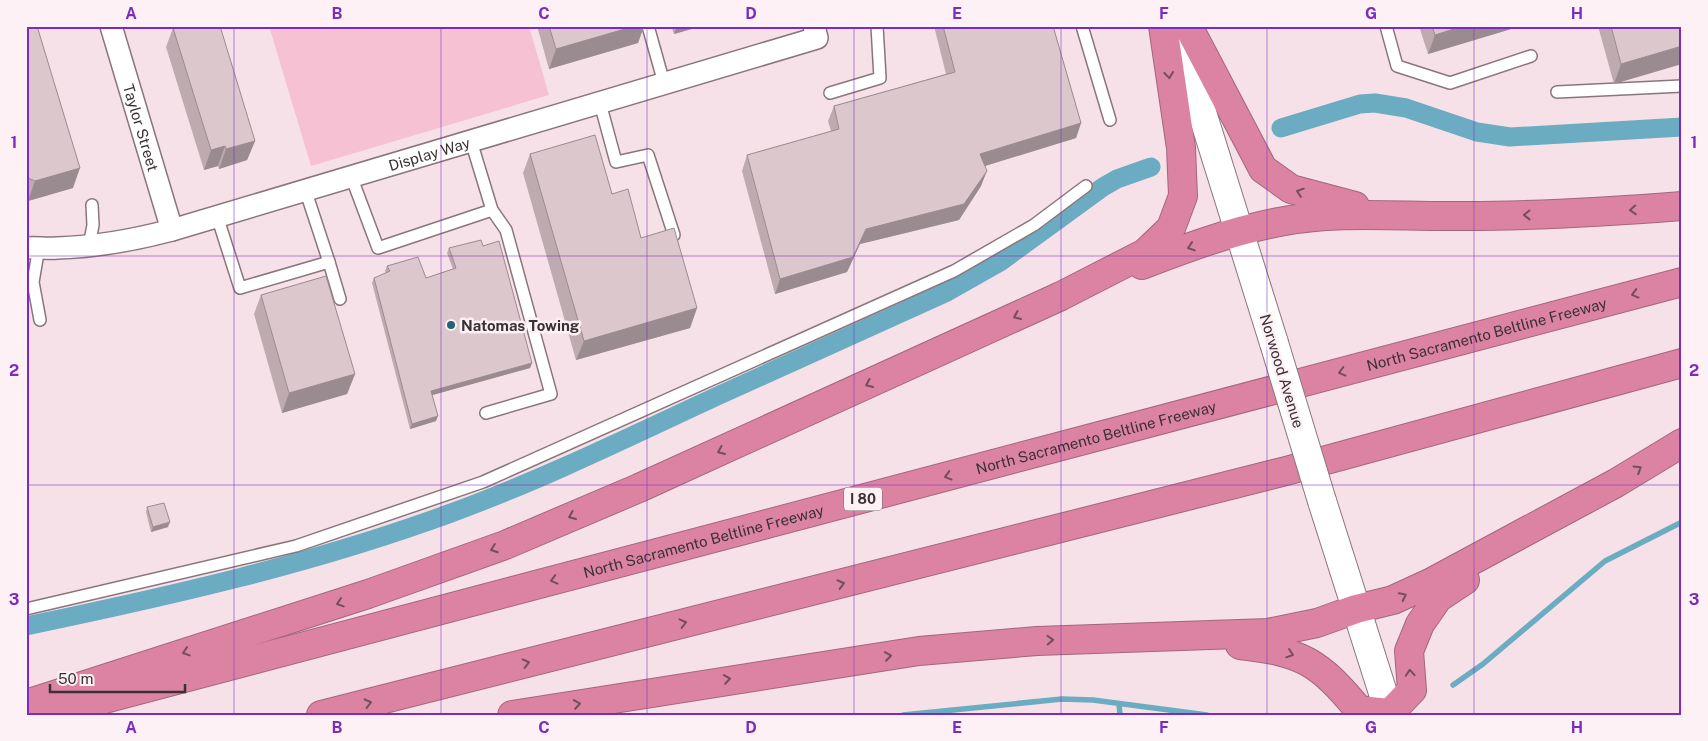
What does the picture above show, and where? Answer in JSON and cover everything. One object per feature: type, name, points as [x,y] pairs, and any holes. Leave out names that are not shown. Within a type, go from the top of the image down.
[{"type":"highway","points":[[26,704],[368,594],[505,545],[640,488],[1061,296],[1145,254],[1171,228],[1179,212],[1183,196],[1184,173],[1163,26]]},
{"type":"highway","points":[[1188,26],[1263,170],[1291,189],[1381,213]]},
{"type":"highway","points":[[1061,296],[1170,254],[1238,232],[1311,217],[1381,213],[1447,216],[1576,214],[1682,206]]},
{"type":"highway","name":"North Sacramento Beltline Freeway","points":[[44,715],[1682,282]]},
{"type":"highway","points":[[321,715],[1276,474],[1682,363]]},
{"type":"highway","points":[[1155,636],[1250,646],[1288,653],[1310,661],[1334,680],[1359,710],[1390,714],[1412,690],[1409,651],[1420,624],[1438,598],[1682,442]]},
{"type":"highway","points":[[512,715],[918,651],[1036,641],[1268,633],[1317,623],[1356,609],[1393,600],[1616,483]]},
{"type":"main road","name":"Norwood Avenue","points":[[1175,26],[1390,714]]},
{"type":"street","name":"Taylor Street","points":[[111,26],[172,230]]},
{"type":"street","name":"Display Way","points":[[32,248],[55,249],[89,246],[131,240],[172,230],[817,38],[814,26]]},
{"type":"lane","points":[[648,26],[664,83]]},
{"type":"lane","points":[[830,93],[880,78],[877,26]]},
{"type":"lane","points":[[1082,26],[1110,120]]},
{"type":"lane","points":[[1386,26],[1396,66],[1450,83],[1532,56]]},
{"type":"lane","points":[[1557,92],[1682,86]]},
{"type":"lane","points":[[600,102],[616,162],[648,155],[674,235]]},
{"type":"lane","points":[[471,141],[492,210],[506,230],[551,394],[486,413]]},
{"type":"lane","points":[[351,176],[378,248],[492,210]]},
{"type":"lane","points":[[26,608],[296,546],[483,482],[954,271],[1034,225],[1086,186]]},
{"type":"lane","points":[[305,190],[340,300]]},
{"type":"lane","points":[[89,246],[93,226],[92,205]]},
{"type":"lane","points":[[217,216],[240,288],[329,262]]},
{"type":"lane","points":[[32,248],[33,282],[40,320]]},
{"type":"shaded area","points":[[269,26],[529,26],[549,95],[311,166]]},
{"type":"building","points":[[26,26],[37,26],[80,168],[35,181],[26,177]]},
{"type":"building","points":[[178,26],[220,26],[255,141],[226,149],[225,146],[211,150],[173,28]]},
{"type":"building","points":[[549,26],[635,26],[556,49]]},
{"type":"building","points":[[943,26],[1053,26],[1081,123],[980,154],[987,171],[964,204],[866,229],[853,257],[780,279],[747,155],[839,129],[834,106],[955,72]]},
{"type":"building","points":[[1432,26],[1463,26],[1435,35]]},
{"type":"building","points":[[1611,26],[1682,26],[1682,46],[1621,64]]},
{"type":"building","points":[[595,135],[612,194],[628,189],[641,238],[674,228],[697,308],[584,341],[530,154]]},
{"type":"building","name":"Natomas Towing","points":[[481,240],[483,246],[499,241],[532,363],[431,391],[438,416],[412,424],[374,278],[390,271],[387,266],[418,257],[426,278],[456,268],[449,248]]},
{"type":"building","points":[[326,276],[355,374],[289,393],[261,295]]},
{"type":"building","points":[[164,503],[170,522],[153,527],[147,507]]},
{"type":"waterway","points":[[1281,128],[1360,104],[1375,103],[1406,108],[1477,132],[1510,137],[1682,127]]},
{"type":"waterway","points":[[26,626],[187,591],[293,563],[399,531],[518,487],[947,292],[1000,262],[1103,187],[1117,179],[1151,167]]},
{"type":"waterway","points":[[1453,685],[1483,664],[1605,561],[1682,522]]},
{"type":"waterway","points":[[903,715],[1062,699],[1093,700],[1207,715]]},
{"type":"waterway","points":[[1119,704],[1120,715]]},
{"type":"place","name":"Natomas Towing","points":[[451,325]]}]
